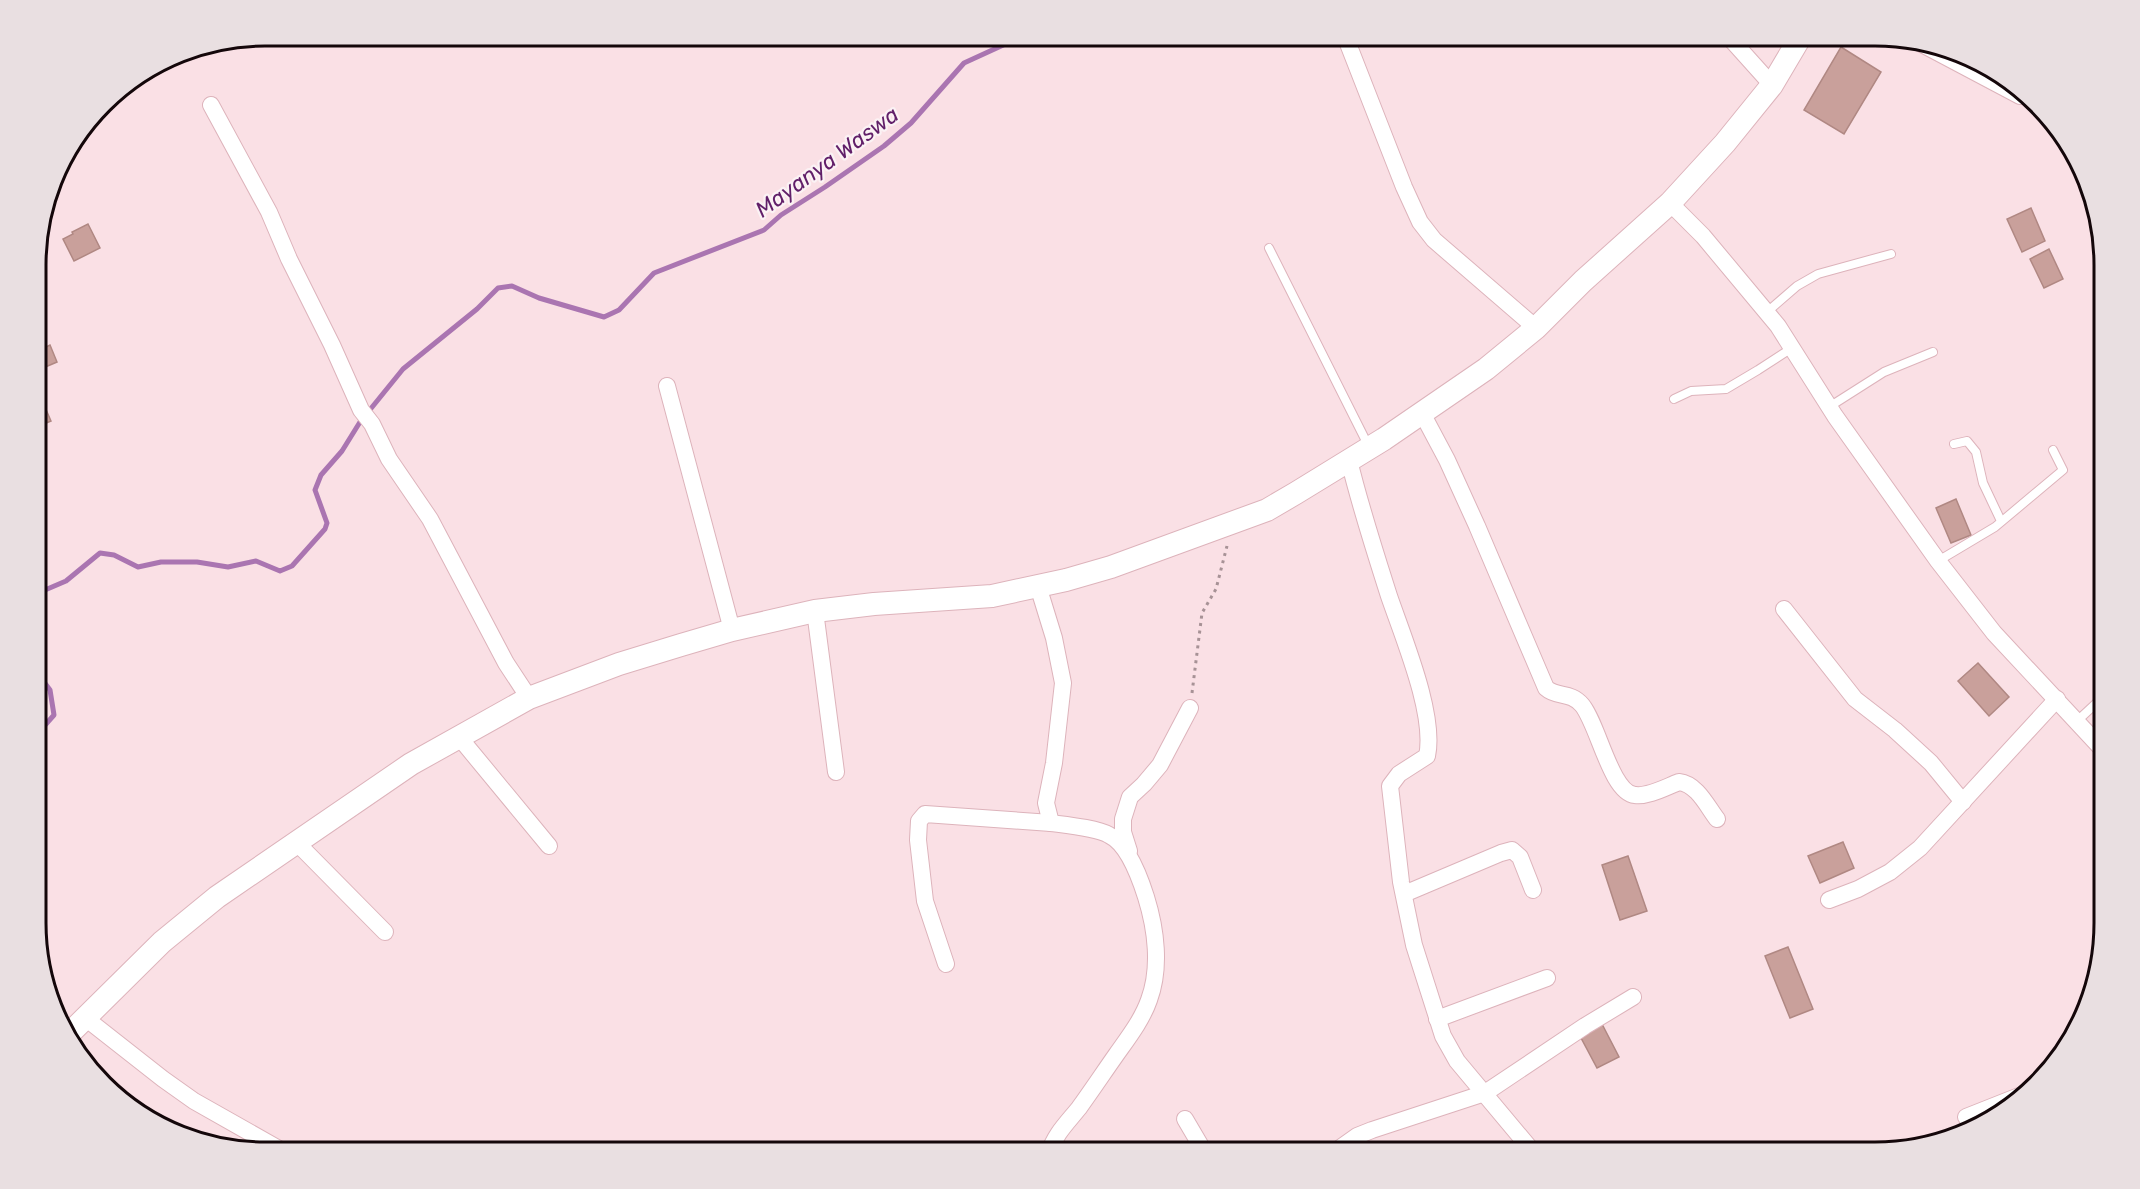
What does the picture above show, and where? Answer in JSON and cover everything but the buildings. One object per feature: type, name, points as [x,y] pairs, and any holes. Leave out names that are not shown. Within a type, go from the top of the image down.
[{"type":"street","points":[[1349,46],[1404,188],[1420,222],[1434,240],[1536,328]]},
{"type":"street","points":[[1737,46],[1772,85]]},
{"type":"street","points":[[74,1029],[162,942],[217,897],[411,764],[530,698],[619,664],[732,630],[815,611],[874,604],[992,596],[1038,586],[1111,567],[1267,510],[1422,413],[1486,369],[1536,328],[1583,281],[1670,203],[1725,143],[1772,85],[1795,46]]},
{"type":"street","points":[[1957,63],[1997,84]]},
{"type":"street","points":[[211,105],[269,212],[361,410],[372,424],[389,459],[430,519],[506,663],[530,698]]},
{"type":"street","points":[[1670,203],[1703,236],[1767,312],[1830,407],[1938,561],[1994,633],[2094,741]]},
{"type":"street","points":[[667,386],[732,630]]},
{"type":"street","points":[[1422,413],[1447,460],[1546,688],[1550,692],[1576,698],[1584,707],[1618,783],[1628,794],[1637,796],[1679,782],[1686,783],[1692,786],[1718,819]]},
{"type":"street","points":[[1349,460],[1356,492],[1410,655],[1429,732],[1427,756],[1399,774],[1389,786],[1404,894],[1414,945],[1437,1019],[1457,1061],[1525,1142]]},
{"type":"street","points":[[1038,586],[1054,639],[1063,683],[1054,763],[1046,803],[1051,823]]},
{"type":"street","points":[[1784,609],[1856,699],[1895,729],[1931,763],[1963,802]]},
{"type":"street","points":[[815,611],[836,772]]},
{"type":"street","points":[[1829,900],[1858,889],[1890,872],[1920,848],[2057,699]]},
{"type":"street","points":[[1131,861],[1123,832],[1123,819],[1130,797],[1160,765],[1190,708]]},
{"type":"street","points":[[459,737],[549,846]]},
{"type":"street","points":[[946,964],[925,901],[918,840],[919,821],[925,814],[1051,823],[1108,834],[1117,840],[1131,861],[1140,880],[1150,912],[1156,944],[1155,971],[1150,1000],[1138,1023],[1052,1142]]},
{"type":"street","points":[[296,842],[386,932]]},
{"type":"street","points":[[1404,894],[1512,850],[1520,857],[1533,890]]},
{"type":"street","points":[[1437,1019],[1547,978]]},
{"type":"street","points":[[1349,1142],[1372,1130],[1485,1093],[1585,1026],[1634,997]]},
{"type":"street","points":[[84,1017],[162,1079],[194,1101],[267,1142]]},
{"type":"street","points":[[1966,1118],[1997,1105]]},
{"type":"street","points":[[1185,1119],[1199,1142]]},
{"type":"lane","points":[[1269,248],[1369,447]]},
{"type":"lane","points":[[1767,312],[1797,286],[1818,274],[1891,254]]},
{"type":"lane","points":[[1674,399],[1691,391],[1726,389],[1792,348]]},
{"type":"lane","points":[[1830,407],[1884,372],[1933,352]]},
{"type":"lane","points":[[1954,444],[1967,441],[1976,452],[1983,483],[2001,521]]},
{"type":"lane","points":[[1938,561],[2001,521],[2063,470],[2053,450]]},
{"type":"lane","points":[[2076,722],[2094,705]]},
{"type":"path","points":[[1190,708],[1202,613],[1216,589],[1234,521]]},
{"type":"waterway","name":"Mayanya Waswa","points":[[46,590],[66,581],[100,553],[114,555],[138,567],[161,562],[197,562],[228,567],[256,561],[280,571],[292,566],[325,529],[327,523],[315,490],[321,475],[342,451],[360,422],[403,369],[477,309],[498,288],[512,286],[539,298],[604,317],[619,310],[654,273],[764,230],[781,215],[884,146],[911,123],[964,63],[1001,46]]},
{"type":"waterway","name":"Mayanya Waswa","points":[[46,685],[50,690],[54,715],[46,724]]}]
